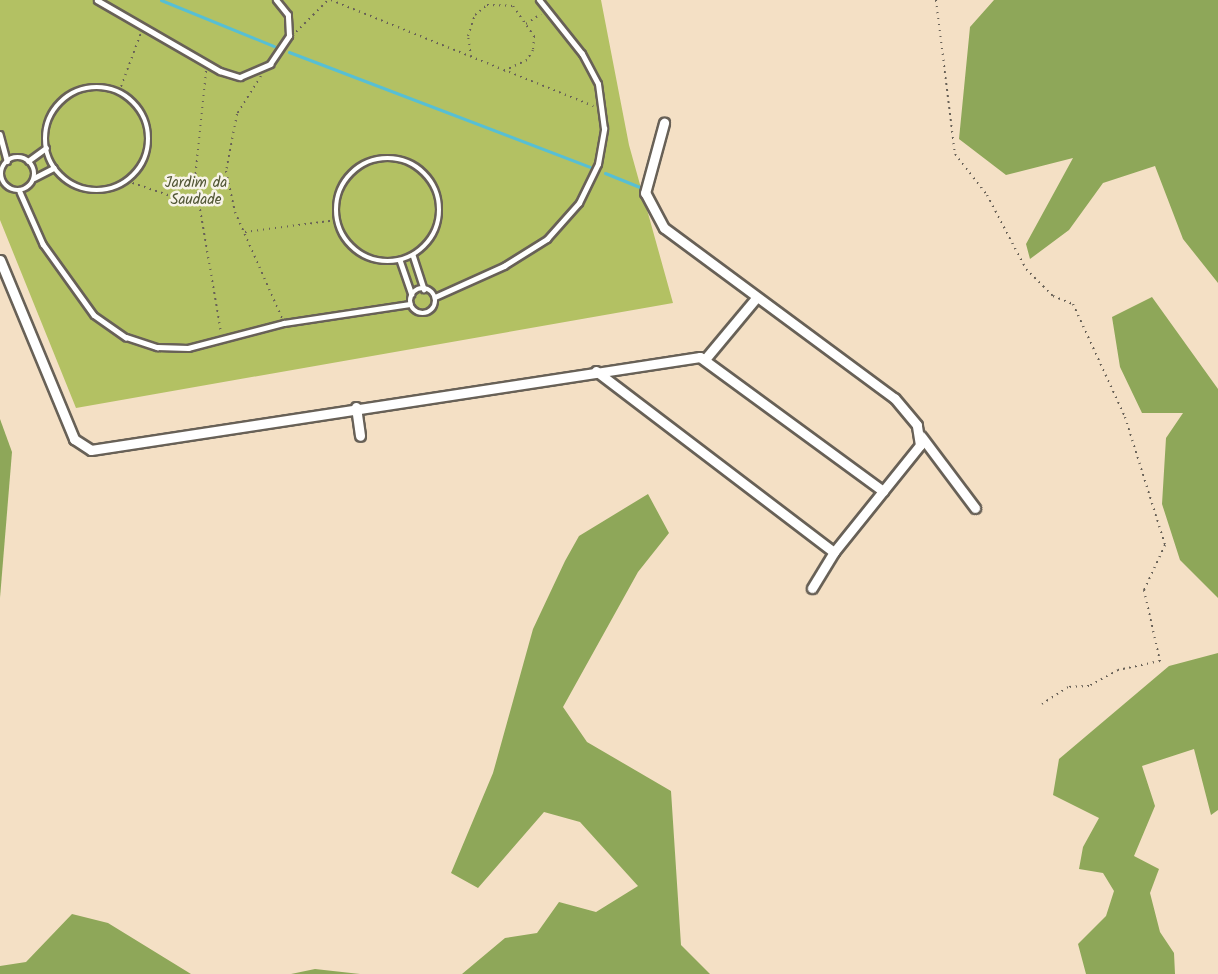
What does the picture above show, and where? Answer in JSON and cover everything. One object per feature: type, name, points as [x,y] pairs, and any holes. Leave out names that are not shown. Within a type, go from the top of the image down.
[{"type":"street","points":[[664,123],[645,193],[651,210],[664,228],[894,398],[975,508]]},
{"type":"street","points":[[0,260],[81,446],[103,450],[356,407],[596,371],[706,358],[756,298]]},
{"type":"street","points":[[706,358],[883,491]]},
{"type":"street","points":[[596,371],[834,552]]},
{"type":"street","points":[[356,407],[360,436]]},
{"type":"street","points":[[812,588],[834,552],[916,453],[921,435]]},
{"type":"lane","points":[[97,0],[231,76],[261,71],[289,36],[288,15],[276,0]]},
{"type":"lane","points":[[0,134],[7,161],[2,181],[20,192],[59,269],[109,327],[170,349],[223,339],[284,323],[410,304],[426,314],[435,297],[529,252],[566,221],[598,164],[604,111],[592,71],[548,9],[539,0]]},
{"type":"lane","points":[[91,87],[119,92],[139,109],[148,134],[144,161],[127,181],[87,190],[54,168],[46,148],[47,124],[64,99],[91,87]]},
{"type":"lane","points":[[7,161],[28,161],[46,148]]},
{"type":"lane","points":[[381,158],[409,163],[430,181],[439,208],[433,235],[413,255],[400,260],[360,254],[337,220],[339,192],[355,169],[381,158]]},
{"type":"lane","points":[[28,161],[34,178]]},
{"type":"lane","points":[[20,192],[34,178],[54,168]]},
{"type":"lane","points":[[413,255],[424,288],[435,297]]},
{"type":"lane","points":[[400,260],[412,294],[410,304]]},
{"type":"lane","points":[[412,294],[424,288]]},
{"type":"path","points":[[289,36],[330,0],[604,111]]},
{"type":"path","points":[[936,0],[955,154],[987,195],[1026,269],[1053,296],[1073,304],[1125,417],[1165,545],[1144,590],[1160,661],[1118,670],[1089,686],[1068,687],[1042,704]]},
{"type":"path","points":[[472,59],[471,24],[487,5],[513,6],[534,36],[533,50],[527,60],[503,71]]},
{"type":"path","points":[[526,24],[548,9]]},
{"type":"path","points":[[119,92],[144,26]]},
{"type":"path","points":[[207,62],[195,147],[197,205],[223,339]]},
{"type":"path","points":[[261,71],[237,114],[227,155],[229,189],[243,232],[284,323]]},
{"type":"path","points":[[127,181],[197,205]]},
{"type":"path","points":[[243,232],[337,220]]},
{"type":"green space","name":"Jardim da Saudade","points":[[0,0],[601,0],[629,145],[673,303],[76,408],[0,220]]},
{"type":"green space","points":[[994,0],[1218,0],[1218,283],[1183,239],[1155,166],[1103,183],[1069,230],[1030,259],[1026,244],[1073,158],[1006,175],[959,139],[970,27]]},
{"type":"green space","points":[[1152,297],[1218,389],[1218,598],[1180,560],[1162,504],[1166,438],[1183,413],[1142,413],[1120,367],[1112,317]]},
{"type":"green space","points":[[0,419],[12,452],[0,598]]},
{"type":"green space","points":[[648,494],[669,533],[638,572],[563,707],[587,742],[671,791],[681,945],[710,974],[462,974],[505,938],[537,933],[559,902],[596,912],[638,886],[580,822],[544,812],[478,888],[451,873],[493,773],[533,629],[565,561],[579,536]]},
{"type":"green space","points":[[1218,653],[1218,810],[1211,815],[1194,749],[1142,766],[1155,806],[1134,856],[1159,869],[1150,893],[1160,932],[1174,953],[1175,974],[1086,974],[1078,944],[1106,916],[1114,891],[1103,873],[1079,869],[1083,847],[1099,818],[1053,795],[1059,759],[1169,666]]},
{"type":"green space","points":[[72,914],[108,923],[191,974],[0,974],[0,966],[26,962]]},
{"type":"green space","points":[[315,969],[360,974],[291,974]]},
{"type":"waterway","points":[[161,0],[274,46]]},
{"type":"waterway","points":[[289,52],[590,167]]},
{"type":"waterway","points":[[605,173],[642,188]]}]
